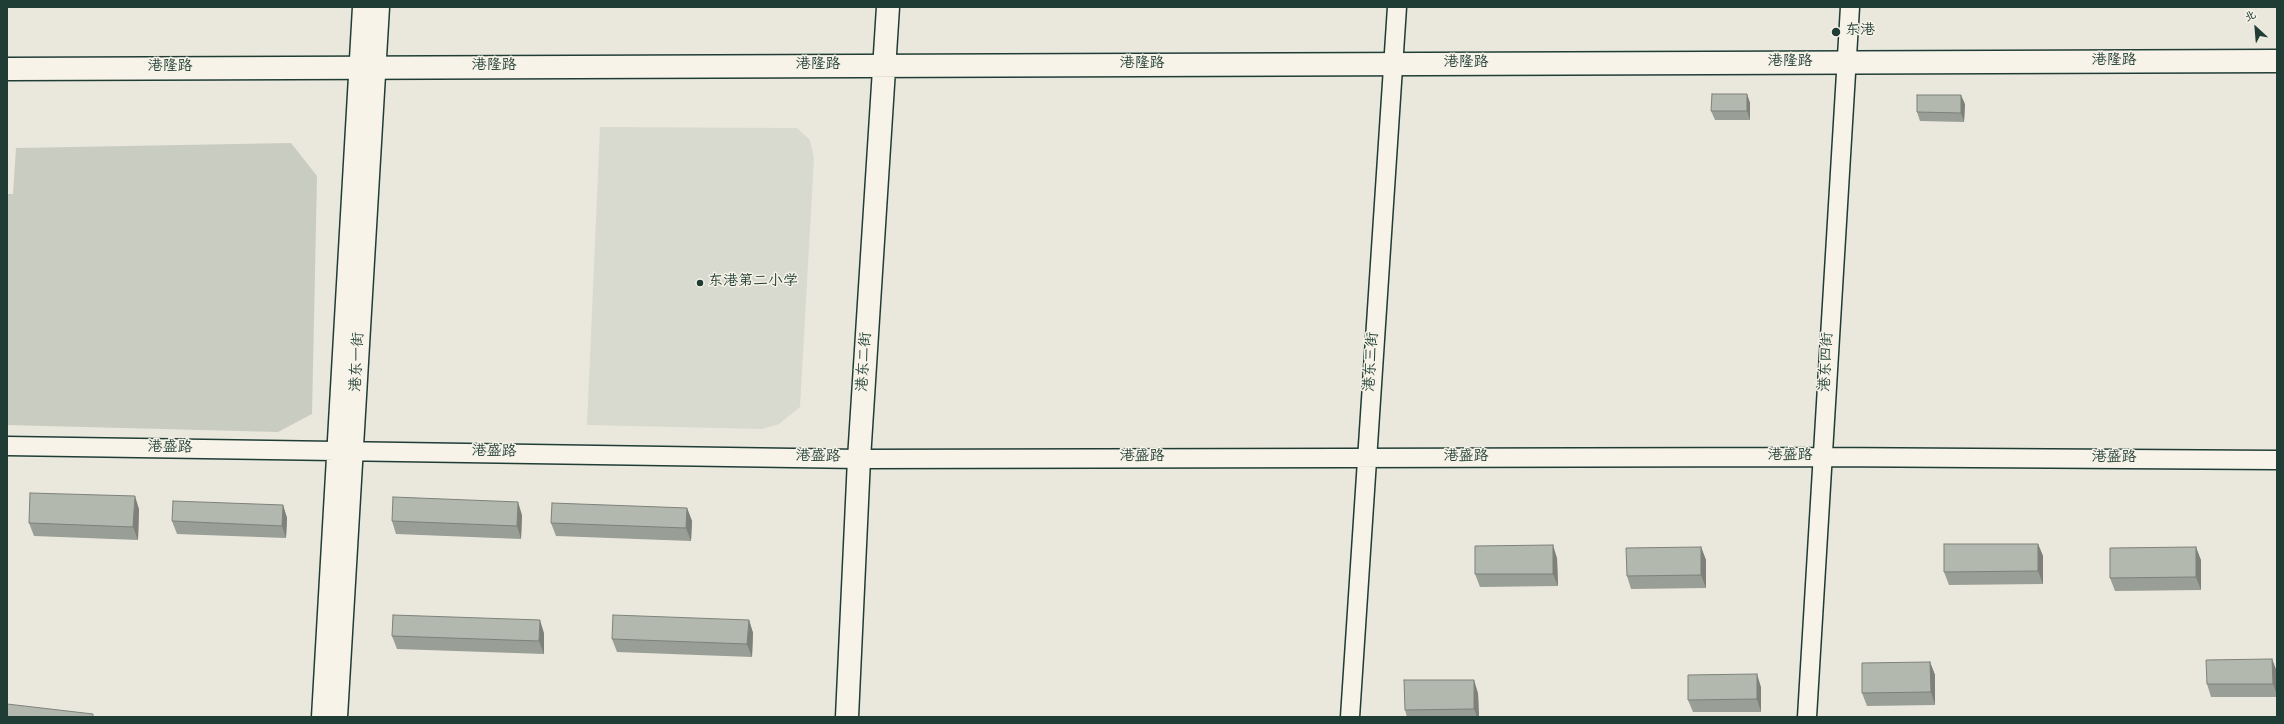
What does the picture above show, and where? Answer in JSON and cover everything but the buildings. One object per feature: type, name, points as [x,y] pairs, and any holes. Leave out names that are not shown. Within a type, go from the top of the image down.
[{"type":"main road","name":"港东二街","points":[[847,717],[860,459],[888,7]]},
{"type":"main road","name":"港隆路","points":[[7,69],[2277,61]]},
{"type":"street","name":"港东一街","points":[[338,717],[345,451],[367,68],[362,7]]},
{"type":"street","name":"港东一街","points":[[367,68],[380,7]]},
{"type":"street","name":"港东三街","points":[[1350,717],[1397,7]]},
{"type":"street","name":"港东四街","points":[[1807,717],[1850,7]]},
{"type":"street","name":"港盛路","points":[[7,446],[860,459],[1823,457],[2277,460]]},
{"type":"street","name":"港东一街","points":[[321,717],[345,451]]},
{"type":"shaded area","name":"东港第二小学","points":[[600,127],[797,128],[810,140],[814,158],[800,407],[779,424],[762,429],[587,425]]},
{"type":"shaded area","points":[[291,143],[317,176],[312,414],[278,432],[7,425],[7,194],[13,194],[16,148]]},
{"type":"place","name":"东港","points":[[1836,32]]},
{"type":"place","name":"东港第二小学","points":[[700,283]]}]
